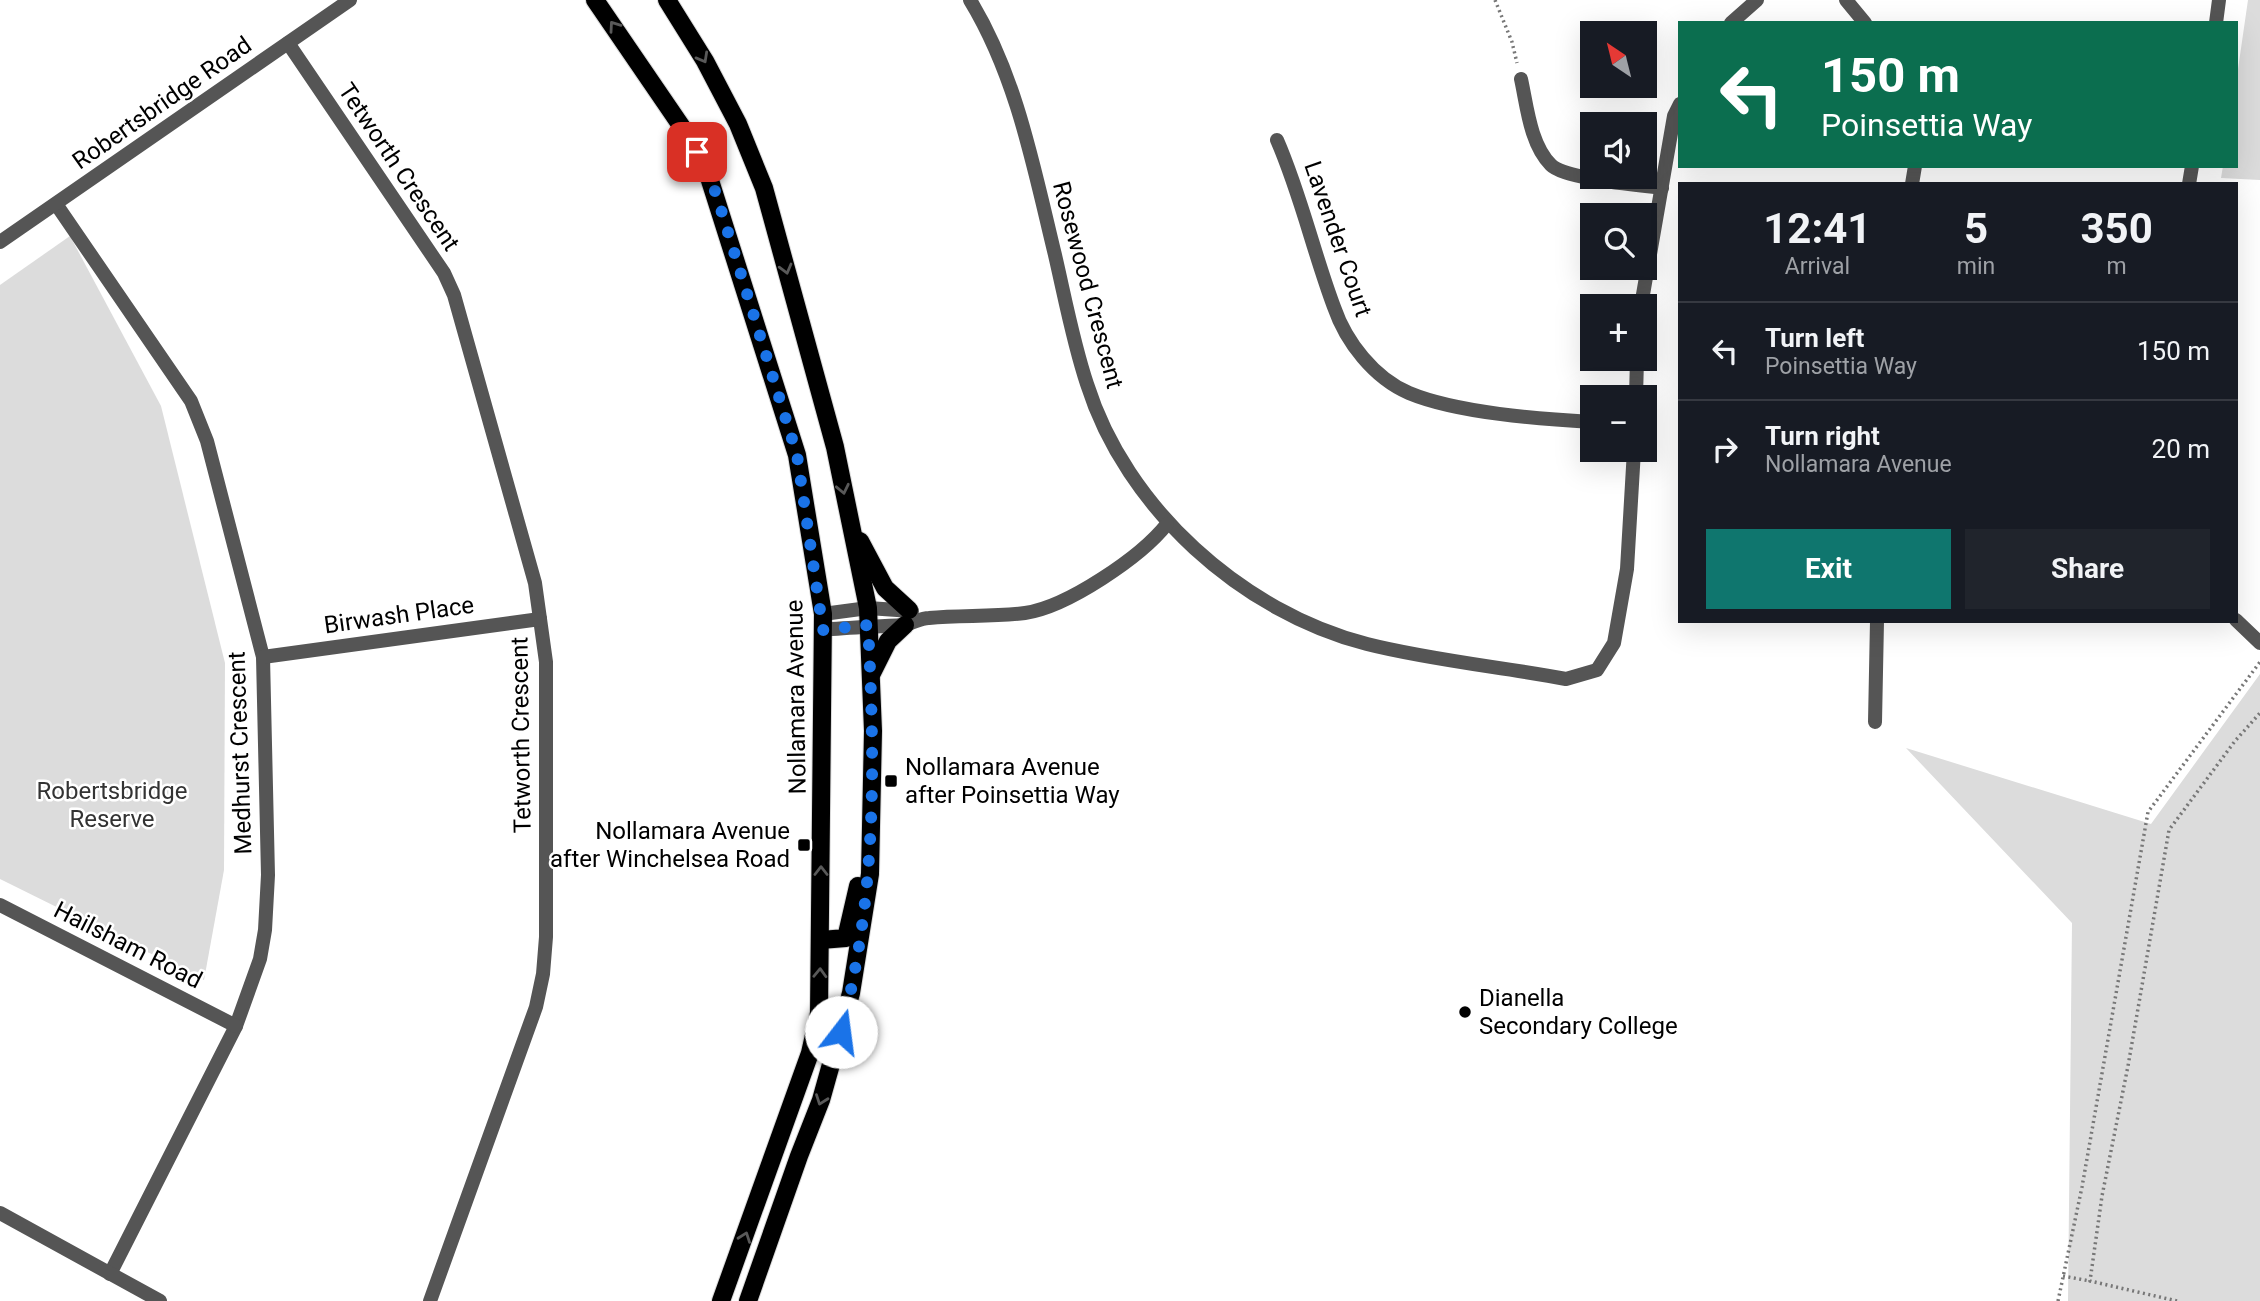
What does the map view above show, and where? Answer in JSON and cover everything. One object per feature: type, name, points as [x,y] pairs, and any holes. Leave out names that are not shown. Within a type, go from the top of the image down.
[{"type":"main road","name":"Nollamara Avenue","points":[[595,0],[663,99],[708,171],[797,455],[823,622],[819,1013],[810,1053],[721,1301]]},
{"type":"main road","points":[[667,0],[705,61],[738,124],[764,188],[835,447],[868,617],[873,731],[870,874],[851,993],[821,1100],[748,1301]]},
{"type":"main road","points":[[850,522],[886,588],[907,617],[888,641],[871,677]]},
{"type":"main road","points":[[821,940],[843,939],[847,935],[860,880],[870,854]]},
{"type":"street","name":"Robertsbridge Road","points":[[0,242],[350,0]]},
{"type":"street","name":"Rosewood Crescent","points":[[970,0],[982,20],[1020,115],[1087,386],[1117,452],[1167,524],[1219,570],[1270,604],[1317,626],[1366,644],[1566,679],[1597,670],[1615,643],[1627,569],[1633,462]]},
{"type":"street","points":[[1733,21],[1757,0]]},
{"type":"street","points":[[1846,0],[1863,21]]},
{"type":"street","points":[[2216,21],[2219,0]]},
{"type":"street","name":"Tetworth Crescent","points":[[288,43],[444,273],[454,295],[535,583],[546,662],[546,937],[543,974],[536,1007],[430,1301]]},
{"type":"street","points":[[1521,79],[1537,145],[1552,167],[1580,176],[1662,188]]},
{"type":"street","points":[[1643,294],[1674,116],[1678,108]]},
{"type":"street","name":"Lavender Court","points":[[1277,140],[1297,186],[1334,309],[1353,345],[1379,373],[1408,392],[1447,404],[1535,419],[1580,421]]},
{"type":"street","name":"Medhurst Crescent","points":[[56,204],[191,401],[207,441],[263,657],[268,875],[265,930],[260,959],[236,1026],[110,1274]]},
{"type":"street","points":[[823,622],[868,617],[926,618],[1028,612],[1074,596],[1153,542],[1167,524]]},
{"type":"street","name":"Birwash Place","points":[[263,657],[541,619]]},
{"type":"street","points":[[2238,622],[2260,643]]},
{"type":"street","points":[[1875,722],[1877,623]]},
{"type":"street","name":"Hailsham Road","points":[[0,905],[236,1026]]},
{"type":"street","points":[[0,1213],[160,1301]]},
{"type":"path","points":[[1495,0],[1512,42],[1521,79]]},
{"type":"path","points":[[2058,1301],[2082,1187],[2148,812],[2259,663]]},
{"type":"path","points":[[2090,1281],[2102,1196],[2128,1066],[2169,830],[2235,741],[2260,713]]},
{"type":"path","points":[[2063,1276],[2178,1301]]},
{"type":"green space","points":[[2248,0],[2260,0],[2260,180],[2221,178],[2223,168],[2238,168],[2238,69]]},
{"type":"green space","name":"Robertsbridge Reserve","points":[[70,236],[161,406],[225,663],[224,870],[204,980],[0,879],[0,285]]},
{"type":"green space","points":[[2260,674],[2260,1301],[2068,1301],[2072,923],[1906,748],[2151,824]]},
{"type":"place","name":"Nollamara Avenue after Poinsettia Way","points":[[891,781]]},
{"type":"place","name":"Nollamara Avenue after Winchelsea Road","points":[[804,845]]},
{"type":"place","name":"Dianella Secondary College","points":[[1465,1012]]},
{"type":"route","points":[[697,152],[708,171],[718,200],[797,455],[823,630],[868,625],[873,731],[870,874],[851,993],[841,1032]]}]
